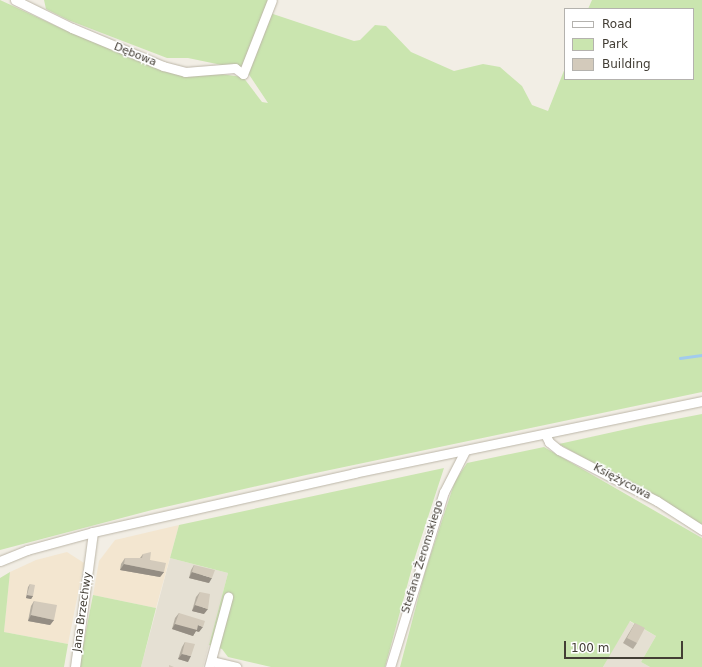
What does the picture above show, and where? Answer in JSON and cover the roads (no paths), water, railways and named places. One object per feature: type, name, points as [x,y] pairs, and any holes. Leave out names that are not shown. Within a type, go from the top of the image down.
[{"type":"street","name":"Dębowa","points":[[15,0],[35,4],[65,26],[162,66],[185,72],[234,68],[243,74],[272,0]]},
{"type":"street","points":[[0,561],[27,550],[93,532],[702,401]]},
{"type":"street","name":"Księżycowa","points":[[545,434],[548,442],[559,450],[657,501],[702,530]]},
{"type":"street","name":"Stefana Żeromskiego","points":[[390,667],[444,492],[465,451]]},
{"type":"street","name":"Jana Brzechwy","points":[[75,667],[93,532]]},
{"type":"street","points":[[228,598],[210,664],[236,667]]},
{"type":"waterway","points":[[680,358],[702,355]]}]
